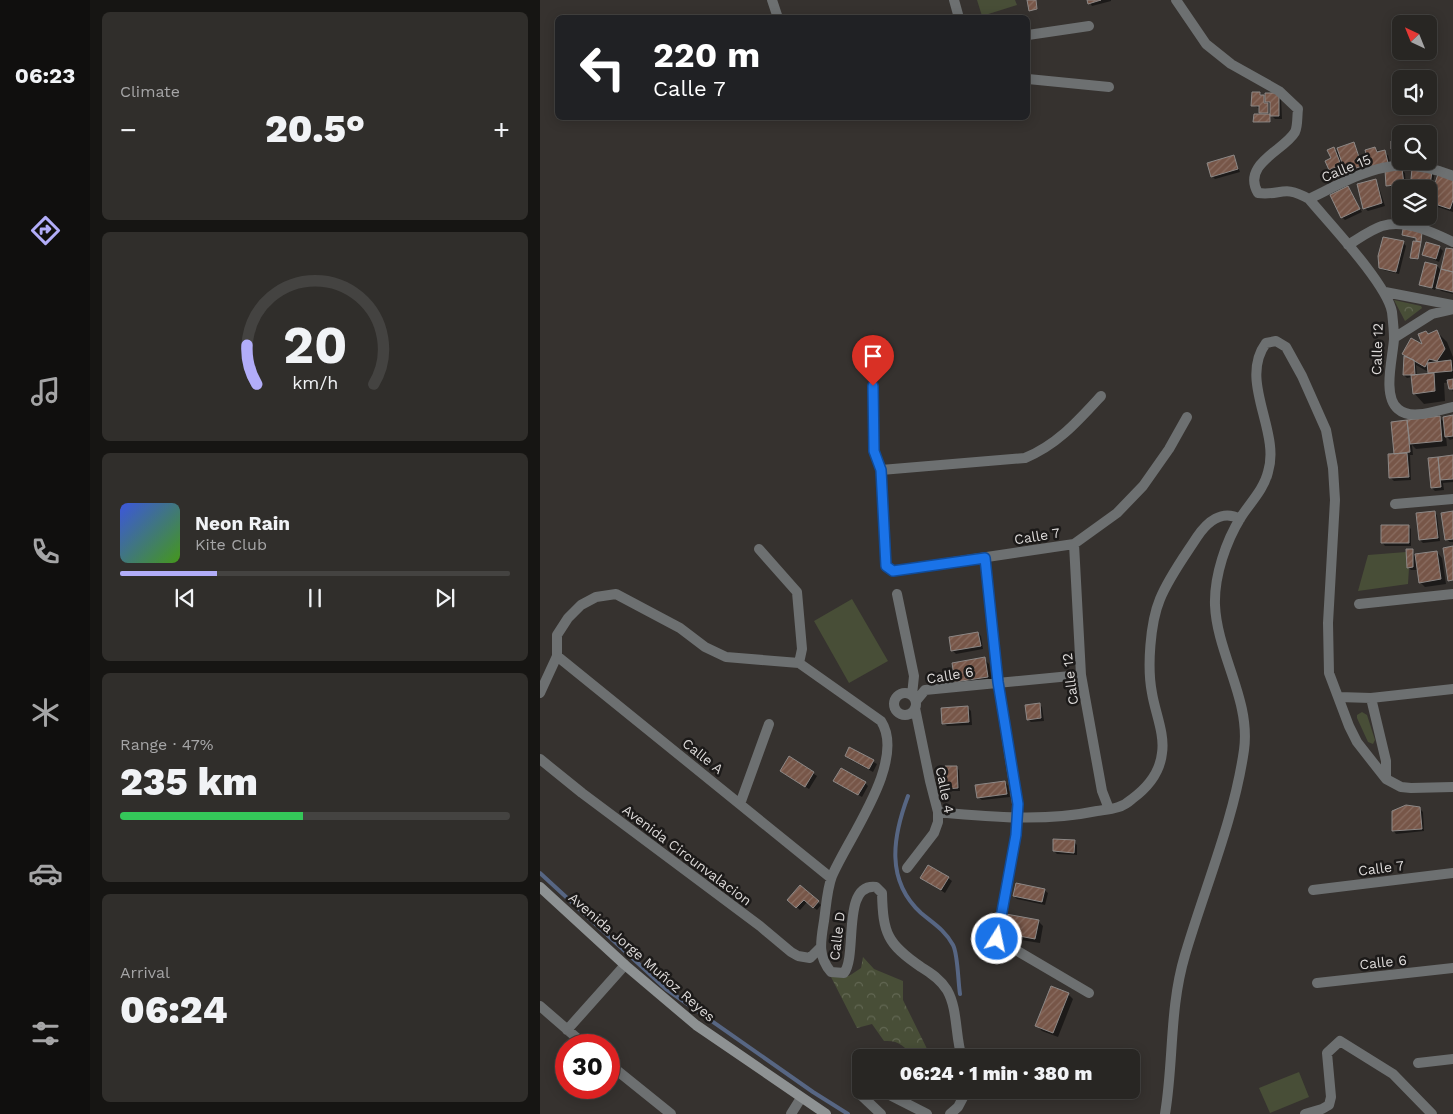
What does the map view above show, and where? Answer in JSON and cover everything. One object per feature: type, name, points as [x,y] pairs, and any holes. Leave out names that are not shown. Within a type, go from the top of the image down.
[{"type":"street","points":[[772,0],[777,15]]},
{"type":"street","points":[[954,0],[958,15]]},
{"type":"street","points":[[1176,0],[1206,44],[1231,64],[1279,91],[1298,108],[1295,132],[1266,159],[1255,175],[1253,186],[1258,193],[1268,194],[1282,190],[1297,192],[1309,199]]},
{"type":"street","points":[[1030,35],[1089,26]]},
{"type":"street","points":[[1030,79],[1109,87]]},
{"type":"street","name":"Calle 15","points":[[1309,199],[1360,174],[1394,165],[1427,166],[1453,176]]},
{"type":"street","name":"Calle 12","points":[[1309,199],[1385,292],[1392,311],[1394,338],[1389,376],[1393,404],[1399,411],[1410,415],[1453,407]]},
{"type":"street","points":[[1348,245],[1380,226],[1396,223],[1424,229],[1453,242]]},
{"type":"street","points":[[1385,292],[1453,305]]},
{"type":"street","points":[[1394,338],[1432,314],[1453,309]]},
{"type":"street","points":[[1165,1114],[1173,1007],[1185,955],[1206,895],[1240,774],[1244,747],[1244,722],[1218,629],[1215,604],[1217,579],[1233,533],[1240,518],[1269,472],[1270,439],[1257,383],[1257,366],[1260,352],[1266,343],[1276,341],[1286,347],[1302,376],[1326,430],[1333,468],[1335,500],[1328,623],[1329,673],[1357,742],[1386,779],[1401,787],[1428,789],[1453,787]]},
{"type":"street","points":[[873,386],[874,451],[881,470],[1025,458],[1042,451],[1072,428],[1101,396]]},
{"type":"street","name":"Calle 7","points":[[881,470],[886,566],[893,571],[1074,544],[1118,513],[1143,486],[1169,449],[1186,417]]},
{"type":"street","points":[[1395,504],[1453,500]]},
{"type":"street","points":[[938,812],[1016,819],[1079,815],[1116,809],[1148,785],[1157,771],[1162,752],[1151,692],[1150,658],[1159,601],[1170,578],[1205,526],[1219,516],[1233,515],[1240,518]]},
{"type":"street","name":"Calle 12","points":[[1074,544],[1082,674],[1102,791],[1109,809]]},
{"type":"street","points":[[759,549],[797,592],[802,649],[799,663]]},
{"type":"street","points":[[985,558],[998,682],[1018,804],[997,939],[1089,992]]},
{"type":"street","points":[[540,694],[557,656],[558,635],[568,618],[581,605],[596,597],[616,594],[666,620],[705,647],[726,657],[799,663],[880,721],[887,730],[884,772],[877,790],[831,878]]},
{"type":"street","name":"Calle 4","points":[[897,594],[914,676],[914,701],[938,812],[934,834],[907,868]]},
{"type":"street","points":[[1359,604],[1453,594]]},
{"type":"street","name":"Calle A","points":[[557,656],[831,878]]},
{"type":"street","name":"Calle 6","points":[[914,701],[925,690],[1082,674]]},
{"type":"street","points":[[1339,697],[1371,698],[1453,689]]},
{"type":"street","points":[[903,692],[914,701],[911,713],[904,715],[895,710],[893,701],[903,692]]},
{"type":"street","points":[[1371,698],[1386,761],[1386,779]]},
{"type":"street","points":[[880,721],[895,710]]},
{"type":"street","points":[[740,804],[769,724]]},
{"type":"street","name":"Avenida Circunvalacion","points":[[540,759],[582,793],[760,926],[791,952],[798,956],[810,958],[820,948]]},
{"type":"street","name":"Calle 7","points":[[1313,890],[1453,873]]},
{"type":"street","name":"Calle D","points":[[831,878],[820,948],[827,967],[831,972],[844,972],[850,960],[851,926],[857,900],[861,891],[869,886],[876,887],[882,893],[882,917],[885,931],[892,942],[904,954],[937,978],[948,992],[960,1049]]},
{"type":"street","name":"Avenida Jorge Muñoz Reyes","points":[[540,887],[625,965],[696,1025],[826,1114]]},
{"type":"street","points":[[567,1030],[625,965]]},
{"type":"street","name":"Calle 6","points":[[1316,983],[1453,968]]},
{"type":"street","points":[[540,1006],[572,1034]]},
{"type":"street","points":[[1306,1113],[1329,1105],[1331,1097],[1327,1053],[1340,1041],[1393,1074],[1432,1114]]},
{"type":"street","points":[[1418,1062],[1453,1059]]},
{"type":"street","points":[[620,1073],[671,1114]]},
{"type":"street","points":[[791,1114],[800,1098]]},
{"type":"street","points":[[864,1099],[881,1114]]},
{"type":"street","points":[[898,1099],[927,1114]]},
{"type":"street","points":[[950,1114],[958,1107],[962,1099]]},
{"type":"green space","points":[[977,0],[1015,0],[1017,5],[985,15],[982,15]]},
{"type":"green space","points":[[1394,300],[1421,306],[1422,308],[1405,321]]},
{"type":"green space","points":[[1406,552],[1407,567],[1409,568],[1408,584],[1358,591],[1368,555]]},
{"type":"green space","points":[[852,599],[888,661],[849,683],[814,621]]},
{"type":"green space","points":[[1362,712],[1367,715],[1375,740],[1373,744],[1368,742],[1357,718],[1357,715]]},
{"type":"green space","points":[[863,957],[874,969],[903,981],[903,1000],[927,1049],[906,1049],[901,1044],[884,1041],[872,1024],[857,1028],[830,975],[849,976],[861,968]]},
{"type":"green space","points":[[1299,1072],[1309,1097],[1270,1113],[1259,1088]]},
{"type":"building","points":[[1027,0],[1036,0],[1037,9],[1029,11]]},
{"type":"building","points":[[1087,0],[1101,0],[1088,4]]},
{"type":"building","points":[[1252,92],[1260,92],[1260,95],[1264,95],[1264,103],[1268,103],[1268,113],[1259,113],[1259,106],[1251,106]]},
{"type":"building","points":[[1265,93],[1279,93],[1279,116],[1270,116],[1270,102],[1265,102]]},
{"type":"building","points":[[1254,114],[1270,114],[1270,122],[1253,122]]},
{"type":"building","points":[[1354,142],[1362,166],[1345,172],[1337,148]]},
{"type":"building","points":[[1334,147],[1341,165],[1329,170],[1325,161],[1331,158],[1327,150]]},
{"type":"building","points":[[1375,147],[1377,152],[1385,150],[1388,163],[1370,168],[1365,150]]},
{"type":"building","points":[[1234,155],[1238,169],[1211,177],[1207,163]]},
{"type":"building","points":[[1385,170],[1402,170],[1403,180],[1392,180],[1392,185],[1386,186]]},
{"type":"building","points":[[1412,170],[1432,171],[1431,180],[1411,180]]},
{"type":"building","points":[[1438,174],[1453,179],[1453,200],[1450,209],[1437,205],[1436,180]]},
{"type":"building","points":[[1376,179],[1382,203],[1363,209],[1357,184]]},
{"type":"building","points":[[1348,186],[1360,209],[1341,218],[1330,195]]},
{"type":"building","points":[[1403,229],[1422,232],[1421,242],[1416,241],[1416,238],[1402,235]]},
{"type":"building","points":[[1383,237],[1404,241],[1396,272],[1379,268],[1378,256]]},
{"type":"building","points":[[1413,241],[1421,242],[1418,259],[1410,258]]},
{"type":"building","points":[[1426,242],[1440,246],[1436,259],[1422,255]]},
{"type":"building","points":[[1446,248],[1453,249],[1453,272],[1441,269]]},
{"type":"building","points":[[1425,262],[1437,265],[1432,288],[1419,285]]},
{"type":"building","points":[[1441,269],[1453,272],[1453,292],[1436,288]]},
{"type":"building","points":[[1437,330],[1445,349],[1437,361],[1429,359],[1425,367],[1402,354],[1411,338],[1422,344],[1418,334],[1426,331],[1428,334]]},
{"type":"building","points":[[1404,356],[1414,360],[1415,375],[1403,375]]},
{"type":"building","points":[[1451,360],[1452,371],[1428,373],[1427,363]]},
{"type":"building","points":[[1434,373],[1435,391],[1413,394],[1411,375]]},
{"type":"building","points":[[1453,379],[1453,389],[1449,389],[1447,380]]},
{"type":"building","points":[[1453,415],[1453,436],[1445,437],[1443,417]]},
{"type":"building","points":[[1440,416],[1442,441],[1410,444],[1407,420]]},
{"type":"building","points":[[1407,420],[1410,452],[1394,454],[1391,422]]},
{"type":"building","points":[[1407,453],[1409,477],[1389,478],[1388,454]]},
{"type":"building","points":[[1453,455],[1453,479],[1440,480],[1438,457]]},
{"type":"building","points":[[1438,457],[1441,487],[1431,488],[1428,458]]},
{"type":"building","points":[[1435,511],[1438,538],[1419,540],[1416,513]]},
{"type":"building","points":[[1453,511],[1453,539],[1445,540],[1441,513]]},
{"type":"building","points":[[1381,525],[1409,525],[1409,543],[1381,543]]},
{"type":"building","points":[[1453,546],[1453,580],[1448,581],[1443,548]]},
{"type":"building","points":[[1406,549],[1413,549],[1413,567],[1407,568]]},
{"type":"building","points":[[1437,551],[1441,579],[1419,583],[1415,554]]},
{"type":"building","points":[[978,632],[981,646],[951,651],[949,637]]},
{"type":"building","points":[[985,657],[988,677],[955,682],[952,663]]},
{"type":"building","points":[[1040,703],[1041,718],[1027,720],[1025,705]]},
{"type":"building","points":[[968,706],[969,722],[942,724],[941,708]]},
{"type":"building","points":[[849,747],[874,760],[869,769],[845,756]]},
{"type":"building","points":[[789,756],[814,772],[805,787],[780,771]]},
{"type":"building","points":[[945,766],[957,766],[958,788],[946,789]]},
{"type":"building","points":[[841,768],[866,782],[858,795],[833,781]]},
{"type":"building","points":[[1005,781],[1007,794],[977,798],[975,785]]},
{"type":"building","points":[[1406,805],[1420,807],[1422,829],[1392,831],[1392,811]]},
{"type":"building","points":[[1053,839],[1075,840],[1074,853],[1053,851]]},
{"type":"building","points":[[928,865],[949,877],[941,890],[920,878]]},
{"type":"building","points":[[1016,883],[1045,889],[1042,902],[1013,896]]},
{"type":"building","points":[[800,885],[819,901],[813,908],[804,900],[796,908],[787,900]]},
{"type":"building","points":[[1006,914],[1039,920],[1035,939],[1003,933]]},
{"type":"building","points":[[1051,986],[1069,993],[1053,1033],[1035,1026]]},
{"type":"waterway","points":[[908,796],[896,842],[897,872],[909,900],[921,913],[943,931],[953,945],[957,961],[960,994]]},
{"type":"waterway","points":[[540,873],[666,989],[813,1092],[848,1114]]},
{"type":"route","points":[[873,386],[874,451],[881,470],[886,566],[893,571],[985,558],[998,682],[1018,804],[1016,835],[997,939]]}]
